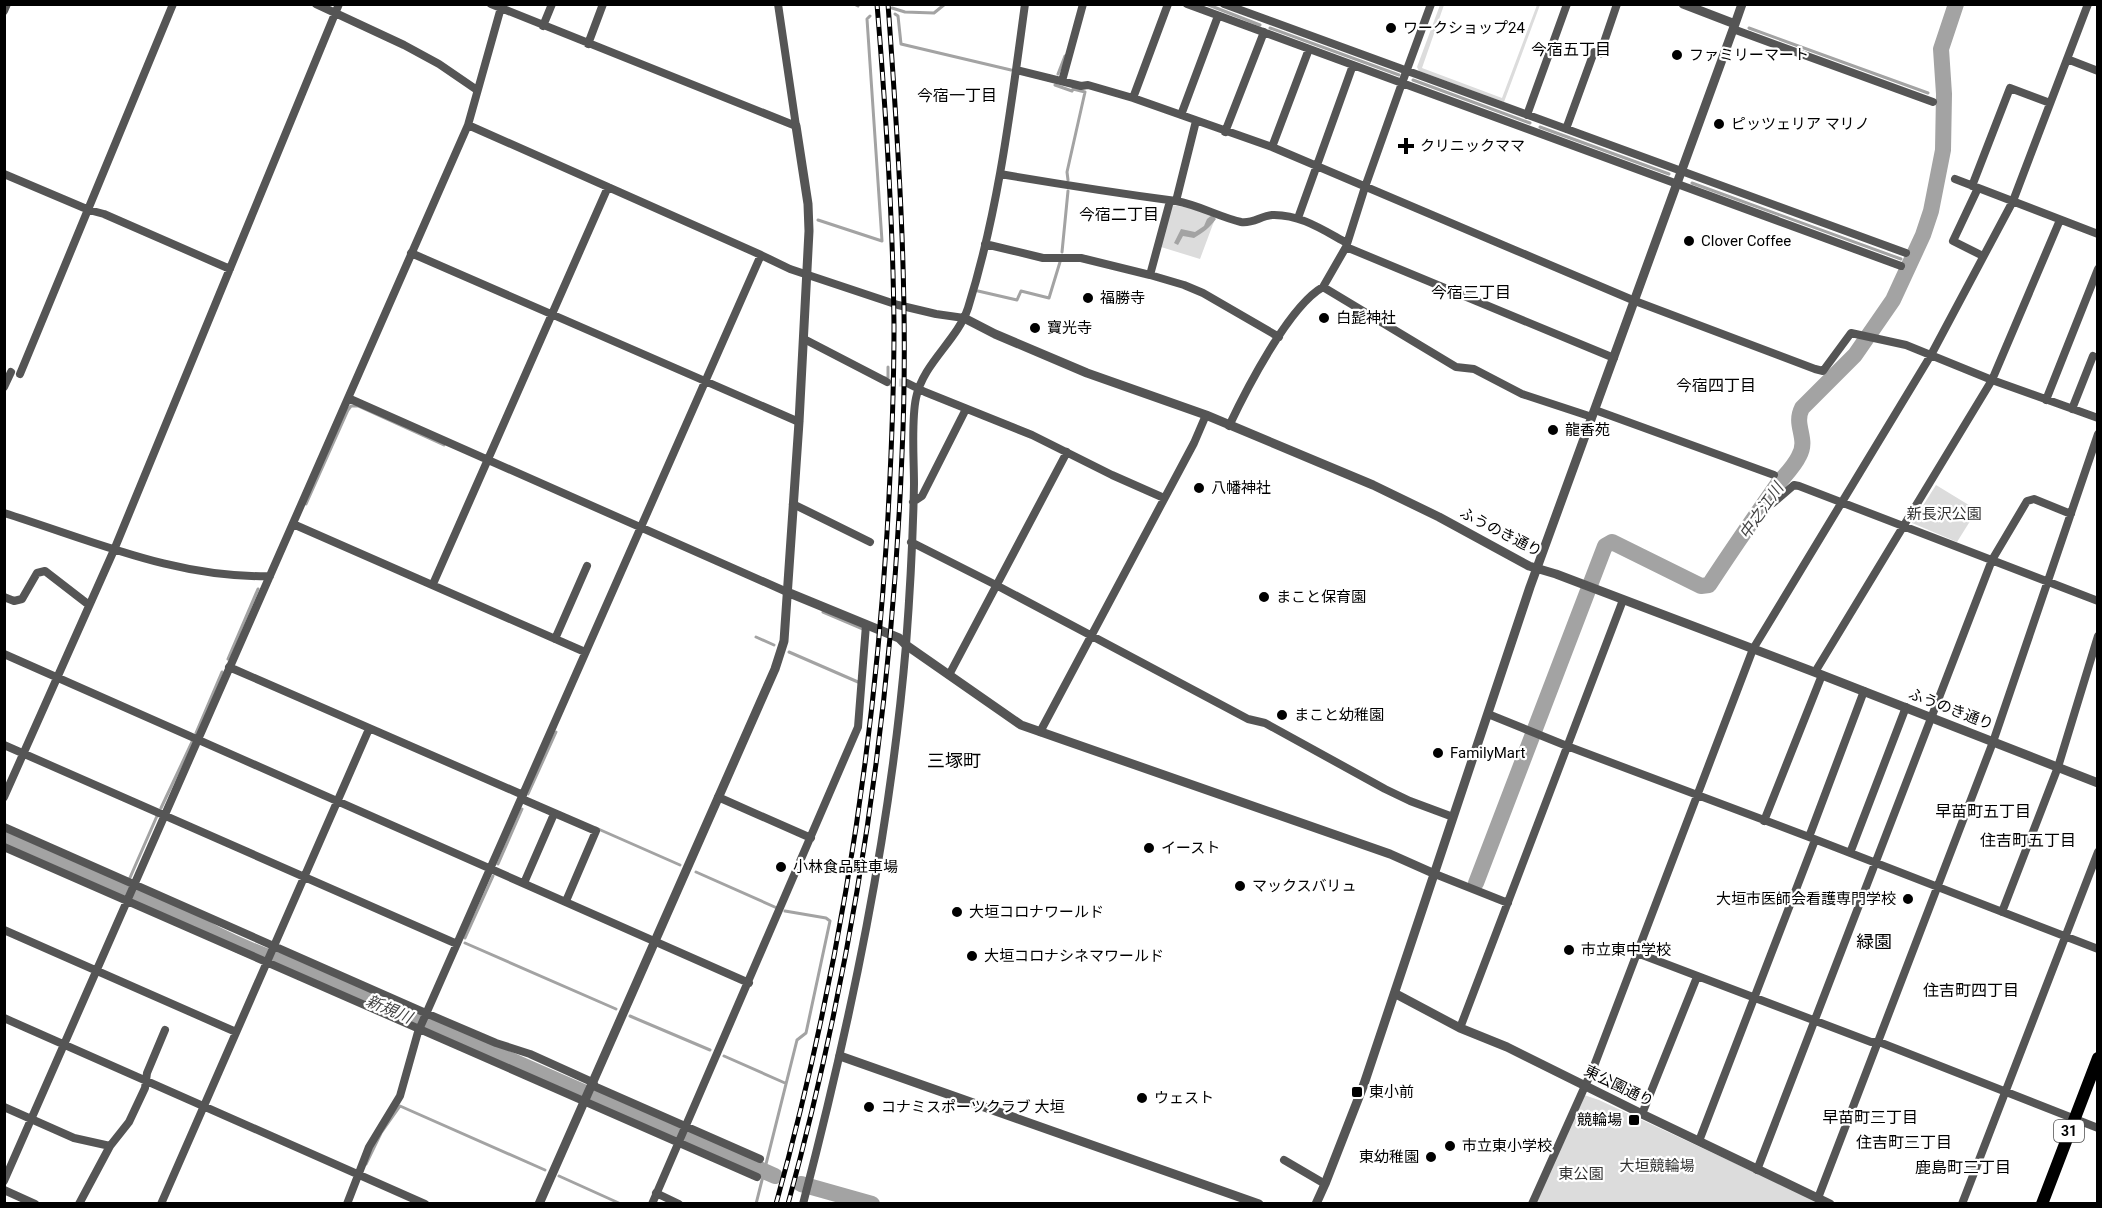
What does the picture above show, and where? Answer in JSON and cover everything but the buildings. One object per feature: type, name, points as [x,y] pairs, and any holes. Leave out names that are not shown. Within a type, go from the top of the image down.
[{"type":"main road","name":"31","points":[[2042,1203],[2097,1058]]},
{"type":"street","points":[[4,11],[7,4]]},
{"type":"street","points":[[20,375],[173,4]]},
{"type":"street","points":[[316,4],[440,64],[477,90]]},
{"type":"street","points":[[4,797],[114,550],[339,4]]},
{"type":"street","points":[[491,4],[501,6],[543,26],[796,126]]},
{"type":"street","points":[[543,26],[552,4]]},
{"type":"street","points":[[588,44],[603,4]]},
{"type":"street","points":[[539,1203],[718,797],[784,641],[809,231],[808,204],[778,4]]},
{"type":"street","points":[[803,1203],[840,1056],[868,918],[887,802],[906,645],[915,403],[924,376],[964,318],[986,244],[1000,174],[1026,4]]},
{"type":"street","points":[[1062,81],[1083,4]]},
{"type":"street","points":[[1133,98],[1168,4]]},
{"type":"street","points":[[1187,4],[1901,266]]},
{"type":"street","points":[[1224,4],[1906,253]]},
{"type":"street","points":[[1230,426],[1244,394],[1279,337],[1314,292],[1323,287],[1347,245],[1365,187],[1431,4]]},
{"type":"street","points":[[1527,115],[1568,4]]},
{"type":"street","points":[[1566,129],[1594,52],[1600,54],[1617,4]]},
{"type":"street","points":[[1683,4],[1734,26],[1933,102]]},
{"type":"street","points":[[1316,1203],[1364,1084],[1396,994],[1537,568],[1742,4]]},
{"type":"street","points":[[1532,1203],[1585,1086],[1753,649],[1767,622],[1931,355],[2013,201],[2088,4]]},
{"type":"street","points":[[4,1180],[127,900],[130,884],[198,739],[468,124],[501,6]]},
{"type":"street","points":[[1180,115],[1218,16]]},
{"type":"street","points":[[1225,132],[1264,32]]},
{"type":"street","points":[[1272,147],[1309,49]]},
{"type":"street","points":[[2067,59],[2097,71]]},
{"type":"street","points":[[1298,218],[1353,65]]},
{"type":"street","points":[[1016,70],[1081,86],[1088,85],[1133,98],[1272,147],[1635,301],[1823,371],[1851,333],[1874,340],[1899,343],[2097,418]]},
{"type":"street","points":[[1983,256],[1953,241],[2010,88],[2050,103]]},
{"type":"street","points":[[1150,275],[1196,121]]},
{"type":"street","points":[[468,124],[790,269],[903,306],[964,318]]},
{"type":"street","points":[[4,174],[230,268]]},
{"type":"street","points":[[1000,174],[1173,201],[1211,210],[1223,217],[1245,223],[1265,216],[1282,215],[1298,218],[1347,245],[1614,358]]},
{"type":"street","points":[[1955,179],[2097,234]]},
{"type":"street","points":[[433,584],[608,187]]},
{"type":"street","points":[[1764,821],[1818,674],[1903,526],[1992,380],[2060,220]]},
{"type":"street","points":[[986,244],[1043,258],[1081,258],[1184,285],[1203,293],[1279,337]]},
{"type":"street","points":[[411,253],[799,422]]},
{"type":"street","points":[[347,1203],[360,1175],[369,1147],[400,1096],[421,1028],[457,944],[761,255]]},
{"type":"street","points":[[2046,400],[2097,269]]},
{"type":"street","points":[[1323,287],[1456,367],[1474,369],[1522,394],[1593,414],[1774,475]]},
{"type":"street","name":"ふうのき通り","points":[[964,318],[995,334],[1087,373],[1206,415],[1373,484],[1529,566],[1591,587],[1906,707],[2097,783]]},
{"type":"street","points":[[804,339],[887,382]]},
{"type":"street","points":[[2072,409],[2093,356]]},
{"type":"street","points":[[4,387],[11,372]]},
{"type":"street","points":[[907,383],[1032,435],[1164,498]]},
{"type":"street","points":[[348,398],[787,592],[899,638],[1021,725],[1390,854],[1508,903]]},
{"type":"street","points":[[913,502],[922,496],[966,409]]},
{"type":"street","points":[[1040,732],[1194,443],[1206,415]]},
{"type":"street","points":[[1818,1198],[1993,742],[2097,434]]},
{"type":"street","points":[[949,675],[1067,452]]},
{"type":"street","points":[[1773,503],[1794,485],[2097,601]]},
{"type":"street","points":[[1757,1170],[1992,560],[2027,501],[2034,499],[2071,514]]},
{"type":"street","points":[[793,504],[870,542]]},
{"type":"street","points":[[4,513],[155,562],[191,570],[270,576]]},
{"type":"street","points":[[292,524],[585,652]]},
{"type":"street","points":[[911,542],[1248,719],[1265,723],[1394,793],[1453,817]]},
{"type":"street","points":[[555,639],[587,566]]},
{"type":"street","points":[[4,597],[14,601],[22,599],[37,573],[45,571],[89,605]]},
{"type":"street","points":[[1460,1028],[1623,600]]},
{"type":"street","points":[[652,1203],[858,727],[866,625]]},
{"type":"street","points":[[2002,912],[2058,767],[2097,636]]},
{"type":"street","points":[[4,654],[749,982]]},
{"type":"street","points":[[229,667],[596,831],[566,901]]},
{"type":"street","points":[[1699,1141],[1755,998],[1864,691]]},
{"type":"street","points":[[1850,853],[1906,707]]},
{"type":"street","points":[[1488,714],[2097,949]]},
{"type":"street","points":[[161,1203],[369,729]]},
{"type":"street","points":[[4,745],[457,944]]},
{"type":"street","points":[[718,797],[811,838]]},
{"type":"street","points":[[524,883],[554,814]]},
{"type":"street","points":[[4,827],[273,948],[496,1043],[530,1054],[596,1087],[760,1159]]},
{"type":"street","points":[[4,848],[421,1028],[757,1177]]},
{"type":"street","points":[[1962,1203],[2097,852]]},
{"type":"street","points":[[4,930],[236,1032]]},
{"type":"street","points":[[1636,953],[1871,1042],[1878,1042],[2097,1128]]},
{"type":"street","points":[[1642,1114],[1697,977]]},
{"type":"street","name":"東公園通り","points":[[1396,994],[1460,1028],[1507,1047],[1757,1170],[1830,1203]]},
{"type":"street","points":[[4,1018],[425,1203]]},
{"type":"street","points":[[79,1203],[110,1146],[129,1122],[145,1088],[165,1030]]},
{"type":"street","points":[[840,1056],[1259,1203]]},
{"type":"street","points":[[4,1107],[74,1138],[110,1146]]},
{"type":"street","points":[[1284,1160],[1325,1184]]},
{"type":"street","points":[[4,1190],[35,1203]]},
{"type":"street","points":[[656,1193],[679,1203]]},
{"type":"green space","points":[[1440,5],[1444,5],[1422,68],[1502,98],[1537,5],[1540,5],[1504,102],[1419,71],[1417,67]]},
{"type":"green space","points":[[1172,205],[1207,211],[1216,216],[1200,259],[1161,247]]},
{"type":"green space","name":"新長沢公園","points":[[1936,485],[1977,510],[1957,542],[1912,523]]},
{"type":"green space","name":"大垣競輪場","points":[[1584,1095],[1599,1100],[1820,1203],[1536,1204]]},
{"type":"shaded area","points":[[1212,215],[1216,219],[1204,232],[1194,238],[1183,236],[1178,245],[1174,243],[1181,229],[1195,232],[1204,226]]},
{"type":"waterway","points":[[854,4],[858,6]]},
{"type":"waterway","points":[[892,8],[905,12],[934,13],[945,4]]},
{"type":"waterway","points":[[1206,4],[1260,25]]},
{"type":"waterway","name":"中之江川","points":[[1476,883],[1605,546],[1612,542],[1701,586],[1709,585],[1777,485],[1797,460],[1802,450],[1799,421],[1802,408],[1855,355],[1893,300],[1923,235],[1931,211],[1943,150],[1944,94],[1941,49],[1956,4]]},
{"type":"waterway","points":[[895,14],[898,16],[901,44],[1011,70]]},
{"type":"waterway","points":[[818,220],[882,241],[867,19],[870,16]]},
{"type":"waterway","points":[[1270,28],[1399,75]]},
{"type":"waterway","points":[[1749,28],[1928,93]]},
{"type":"waterway","points":[[1058,74],[1065,56]]},
{"type":"waterway","points":[[1413,80],[1530,123]]},
{"type":"waterway","points":[[1055,85],[1072,91],[1073,89],[1085,92],[1067,172],[1068,180]]},
{"type":"waterway","points":[[1540,127],[1669,174]]},
{"type":"waterway","points":[[1692,183],[1901,259]]},
{"type":"waterway","points":[[1062,252],[1068,191]]},
{"type":"waterway","points":[[978,291],[1017,300],[1021,291],[1049,298],[1060,262]]},
{"type":"waterway","points":[[885,378],[888,379],[888,367]]},
{"type":"waterway","points":[[306,504],[351,406],[358,406],[444,445]]},
{"type":"waterway","points":[[228,659],[258,589]]},
{"type":"waterway","points":[[823,612],[863,629]]},
{"type":"waterway","points":[[756,637],[774,645]]},
{"type":"waterway","points":[[789,652],[858,682]]},
{"type":"waterway","points":[[196,733],[222,672]]},
{"type":"waterway","points":[[528,794],[556,732]]},
{"type":"waterway","points":[[161,808],[192,742]]},
{"type":"waterway","points":[[498,864],[522,809]]},
{"type":"waterway","points":[[125,889],[157,816]]},
{"type":"waterway","points":[[596,828],[680,865]]},
{"type":"waterway","name":"新規川","points":[[4,837],[183,915],[241,946],[303,969],[775,1176]]},
{"type":"waterway","points":[[696,872],[777,908]]},
{"type":"waterway","points":[[465,938],[493,876]]},
{"type":"waterway","points":[[756,1204],[797,1040],[806,1033],[830,921],[826,918],[785,911]]},
{"type":"waterway","points":[[465,943],[616,1009]]},
{"type":"waterway","points":[[630,1016],[710,1050]]},
{"type":"waterway","points":[[724,1056],[785,1083]]},
{"type":"waterway","points":[[366,1164],[381,1133],[400,1106],[545,1170]]},
{"type":"waterway","points":[[559,1176],[621,1204]]},
{"type":"waterway","name":"新規川","points":[[801,1184],[872,1204]]},
{"type":"tunnel","points":[[887,382],[907,383]]},
{"type":"railway","points":[[776,1204],[798,1121],[834,955],[862,787],[881,618],[891,455],[894,326],[888,165],[877,4]]},
{"type":"railway","points":[[788,1204],[812,1112],[851,926],[879,738],[897,549],[904,398],[904,285],[888,4]]},
{"type":"place","name":"ワークショップ24","points":[[1391,28]]},
{"type":"place","name":"ファミリーマート","points":[[1677,55]]},
{"type":"place","name":"ピッツェリア マリノ","points":[[1719,124]]},
{"type":"place","name":"クリニックママ","points":[[1406,146]]},
{"type":"place","name":"Clover Coffee","points":[[1689,241]]},
{"type":"place","name":"福勝寺","points":[[1088,298]]},
{"type":"place","name":"白髭神社","points":[[1324,318]]},
{"type":"place","name":"寶光寺","points":[[1035,328]]},
{"type":"place","name":"龍香苑","points":[[1553,430]]},
{"type":"place","name":"八幡神社","points":[[1199,488]]},
{"type":"place","name":"まこと保育園","points":[[1264,597]]},
{"type":"place","name":"まこと幼稚園","points":[[1282,715]]},
{"type":"place","name":"FamilyMart","points":[[1438,753]]},
{"type":"place","name":"イースト","points":[[1149,848]]},
{"type":"place","name":"小林食品駐車場","points":[[781,867]]},
{"type":"place","name":"マックスバリュ","points":[[1240,886]]},
{"type":"place","name":"大垣市医師会看護専門学校","points":[[1908,899]]},
{"type":"place","name":"大垣コロナワールド","points":[[957,912]]},
{"type":"place","name":"市立東中学校","points":[[1569,950]]},
{"type":"place","name":"大垣コロナシネマワールド","points":[[972,956]]},
{"type":"place","name":"東小前","points":[[1357,1092]]},
{"type":"place","name":"ウェスト","points":[[1142,1098]]},
{"type":"place","name":"コナミスポーツクラブ 大垣","points":[[869,1107]]},
{"type":"place","name":"競輪場","points":[[1634,1120]]},
{"type":"place","name":"市立東小学校","points":[[1450,1146]]},
{"type":"place","name":"東幼稚園","points":[[1431,1157]]},
{"type":"district","name":"今宿五丁目","points":[[1571,49]]},
{"type":"district","name":"今宿一丁目","points":[[957,95]]},
{"type":"district","name":"今宿二丁目","points":[[1119,214]]},
{"type":"district","name":"今宿三丁目","points":[[1471,292]]},
{"type":"district","name":"今宿四丁目","points":[[1716,385]]},
{"type":"district","name":"三塚町","points":[[954,760]]},
{"type":"district","name":"早苗町五丁目","points":[[1983,811]]},
{"type":"district","name":"住吉町五丁目","points":[[2028,840]]},
{"type":"district","name":"緑園","points":[[1874,941]]},
{"type":"district","name":"住吉町四丁目","points":[[1971,990]]},
{"type":"district","name":"早苗町三丁目","points":[[1870,1117]]},
{"type":"district","name":"住吉町三丁目","points":[[1904,1142]]},
{"type":"district","name":"鹿島町三丁目","points":[[1963,1167]]},
{"type":"park label","name":"東公園","points":[[1581,1174]]}]
